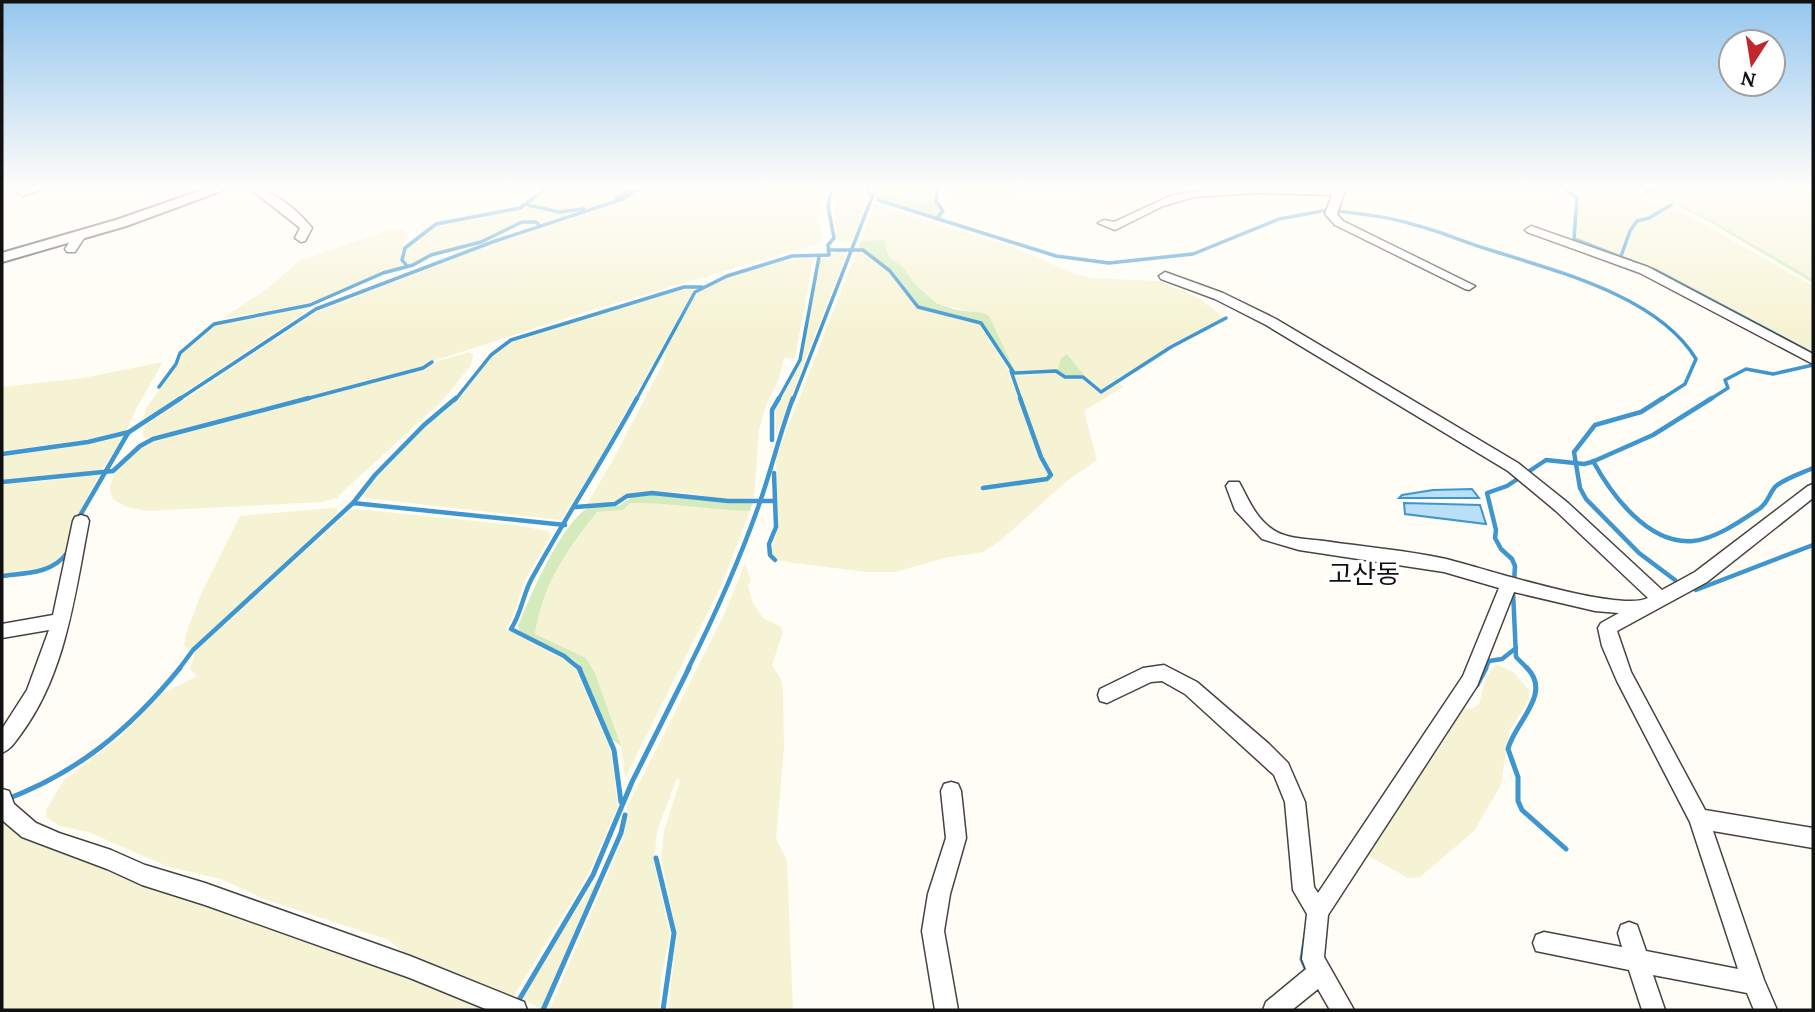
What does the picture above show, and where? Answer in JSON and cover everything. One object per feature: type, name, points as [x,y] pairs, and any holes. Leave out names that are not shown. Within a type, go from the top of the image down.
[{"type":"street","points":[[301,238],[303,234]]},
{"type":"street","points":[[1357,234],[1469,286]]},
{"type":"street","points":[[1543,234],[1644,270],[1813,360]]},
{"type":"street","points":[[71,248],[80,235]]},
{"type":"street","points":[[2,258],[80,235]]},
{"type":"street","points":[[1165,276],[1219,296],[1271,322],[1513,467],[1562,507],[1662,600]]},
{"type":"street","points":[[1234,486],[1241,506],[1268,535],[1299,544],[1444,565],[1509,584],[1595,604],[1640,608]]},
{"type":"street","points":[[1766,1010],[1754,984],[1699,819],[1623,675],[1607,628],[1701,577],[1813,490]]},
{"type":"street","points":[[2,744],[40,682],[58,636],[81,521]]},
{"type":"street","points":[[1343,1010],[1313,959],[1318,912],[1471,680],[1509,584]]},
{"type":"street","points":[[2,631],[61,621]]},
{"type":"street","points":[[1107,695],[1149,674],[1164,673],[1191,688],[1262,750],[1280,769],[1295,802],[1304,890],[1318,912]]},
{"type":"street","points":[[946,1010],[933,931],[939,894],[956,838],[951,791]]},
{"type":"street","points":[[2,798],[5,810],[29,831],[111,860],[142,875],[205,894],[410,967],[516,1010]]},
{"type":"street","points":[[1699,819],[1813,838]]},
{"type":"street","points":[[1629,933],[1653,1010]]},
{"type":"street","points":[[1544,943],[1754,984]]},
{"type":"street","points":[[1274,1010],[1319,973]]},
{"type":"shaded area","points":[[378,234],[408,234],[400,254],[403,268],[382,272],[318,301],[222,319],[268,288],[299,261]]},
{"type":"shaded area","points":[[425,234],[496,234],[481,242],[430,255],[412,265],[406,263],[403,254]]},
{"type":"shaded area","points":[[522,234],[822,234],[821,240],[816,244],[585,312],[430,362],[422,367],[155,438],[142,435],[145,426],[317,312]]},
{"type":"shaded area","points":[[836,234],[854,234],[851,242],[837,241]]},
{"type":"shaded area","points":[[864,234],[971,234],[1012,247],[1078,275],[1160,281],[1199,298],[1224,318],[1170,346],[1100,390],[1082,374],[1058,369],[1015,371],[989,316],[936,303],[916,285],[903,267],[889,257],[888,250],[861,241]]},
{"type":"shaded area","points":[[1576,234],[1627,234],[1618,255],[1576,239]]},
{"type":"shaded area","points":[[1631,234],[1722,234],[1813,286],[1813,353],[1682,282],[1623,256]]},
{"type":"shaded area","points":[[1736,234],[1813,234],[1813,279]]},
{"type":"shaded area","points":[[848,249],[776,436],[776,409],[802,360],[818,261]]},
{"type":"shaded area","points":[[858,249],[889,271],[917,308],[979,324],[1008,370],[1039,457],[1049,477],[982,489],[1047,480],[1052,475],[1042,457],[1012,373],[1020,376],[1056,372],[1064,378],[1082,377],[1095,391],[1101,393],[1118,382],[1123,387],[1084,411],[1097,460],[1068,480],[1001,540],[983,552],[945,558],[895,572],[867,572],[802,564],[777,560],[771,554],[778,527],[776,457]]},
{"type":"shaded area","points":[[813,259],[795,358],[784,358],[759,431],[754,498],[728,500],[653,491],[627,495],[616,503],[587,504],[615,456],[664,362],[666,348],[698,292],[730,276],[780,262]]},
{"type":"shaded area","points":[[695,288],[595,467],[561,520],[365,498],[363,495],[425,426],[446,411],[492,356],[511,342],[584,317]]},
{"type":"shaded area","points":[[297,309],[304,313],[143,420],[146,408],[178,364],[182,353],[208,329],[219,323]]},
{"type":"shaded area","points":[[470,352],[473,355],[471,365],[444,399],[336,498],[322,502],[147,511],[126,507],[113,499],[109,488],[114,475],[127,459],[148,443],[424,369],[438,361]]},
{"type":"shaded area","points":[[163,362],[127,430],[90,439],[2,451],[2,387],[83,378]]},
{"type":"shaded area","points":[[126,435],[100,472],[2,480],[2,455],[101,442]]},
{"type":"shaded area","points":[[99,475],[71,528],[65,557],[49,567],[2,574],[2,483],[46,481]]},
{"type":"shaded area","points":[[630,503],[679,503],[750,511],[721,586],[625,778],[621,746],[595,673],[586,658],[535,634],[540,604],[553,572],[597,512],[623,510]]},
{"type":"shaded area","points":[[337,509],[337,513],[279,568],[189,650],[184,646],[186,633],[201,594],[240,516]]},
{"type":"shaded area","points":[[351,510],[514,525],[548,531],[550,537],[525,580],[506,629],[570,663],[576,669],[611,752],[618,806],[589,873],[513,997],[410,958],[389,940],[264,899],[221,879],[169,867],[88,832],[60,826],[46,817],[46,810],[64,780],[118,739],[160,695],[197,676],[190,669],[195,652]]},
{"type":"shaded area","points":[[745,564],[751,581],[748,586],[753,603],[763,618],[780,626],[783,632],[772,665],[781,679],[783,690],[784,749],[776,839],[787,861],[793,1010],[668,1010],[677,934],[661,858],[664,831],[680,781],[677,778],[657,831],[654,862],[670,935],[661,976],[659,1010],[549,1010],[624,837],[627,807],[723,617]]},
{"type":"shaded area","points":[[1496,664],[1513,672],[1529,690],[1529,700],[1509,731],[1501,785],[1474,831],[1420,877],[1408,878],[1365,854],[1443,743],[1464,707],[1470,710],[1479,704],[1486,677]]},
{"type":"shaded area","points":[[2,815],[23,833],[405,972],[497,1010],[2,1010]]},
{"type":"shaded area","points":[[600,875],[541,1008],[522,1000],[562,931]]},
{"type":"green space","points":[[1730,234],[1736,234],[1813,279],[1813,283]]},
{"type":"green space","points":[[884,240],[889,257],[903,267],[916,285],[936,303],[989,316],[1015,371],[1058,369],[1061,358],[1067,354],[1084,375],[1069,377],[1055,370],[1015,372],[982,323],[919,306],[892,270],[859,248],[861,241]]},
{"type":"green space","points":[[651,494],[753,502],[750,511],[630,503],[623,510],[597,512],[557,568],[544,599],[535,634],[586,658],[595,673],[621,746],[610,738],[581,667],[574,660],[520,631],[518,627],[548,561],[580,514],[590,507],[618,506],[635,496]]},
{"type":"water","points":[[1472,489],[1479,498],[1399,498],[1402,495],[1433,490]]},
{"type":"water","points":[[1404,503],[1480,505],[1486,524],[1405,514]]},
{"type":"waterway","points":[[407,266],[402,260],[405,248],[423,234]]},
{"type":"waterway","points":[[159,387],[176,364],[180,353],[214,324],[310,305],[383,273],[413,265],[431,255],[481,242],[497,234]]},
{"type":"waterway","points":[[178,400],[316,309],[516,234]]},
{"type":"waterway","points":[[636,400],[695,292],[727,276],[792,256],[829,255],[828,245],[834,238],[833,234]]},
{"type":"waterway","points":[[851,250],[858,234]]},
{"type":"waterway","points":[[987,234],[1056,256],[1109,263],[1193,254],[1242,234]]},
{"type":"waterway","points":[[1445,234],[1602,288],[1656,318],[1679,337],[1696,359],[1685,384],[1660,400]]},
{"type":"waterway","points":[[1574,234],[1574,239],[1657,271],[1813,354]]},
{"type":"waterway","points":[[1621,256],[1629,234]]},
{"type":"waterway","points":[[831,250],[851,250]]},
{"type":"waterway","points":[[793,400],[851,250]]},
{"type":"waterway","points":[[851,250],[863,250],[890,271],[918,307],[981,323],[1014,373],[1056,371],[1065,377],[1083,377],[1101,392],[1171,347],[1226,318]]},
{"type":"waterway","points":[[778,400],[800,360],[819,257]]},
{"type":"waterway","points":[[455,400],[491,355],[511,340],[684,287],[702,287]]},
{"type":"waterway","points":[[302,400],[423,368],[432,362]]},
{"type":"waterway","points":[[1709,400],[1728,388],[1725,380],[1746,369],[1773,374],[1813,365]]},
{"type":"waterway","points":[[1011,371],[1021,400]]},
{"type":"waterway","points":[[2,454],[88,442],[129,432],[181,398]]},
{"type":"waterway","points":[[105,472],[113,471],[140,446],[153,439],[309,398]]},
{"type":"waterway","points":[[353,503],[375,475],[424,425],[456,398]]},
{"type":"waterway","points":[[562,525],[637,398]]},
{"type":"waterway","points":[[772,440],[772,410],[779,398]]},
{"type":"waterway","points":[[760,501],[793,398]]},
{"type":"waterway","points":[[983,488],[1047,479],[1051,475],[1041,457],[1020,398]]},
{"type":"waterway","points":[[1576,463],[1574,452],[1595,425],[1641,412],[1663,398]]},
{"type":"waterway","points":[[1593,461],[1653,435],[1712,398]]},
{"type":"waterway","points":[[105,472],[128,433]]},
{"type":"waterway","points":[[1514,582],[1515,566],[1495,538],[1496,530],[1487,493],[1507,486],[1546,460],[1576,463]]},
{"type":"waterway","points":[[1576,463],[1593,461]]},
{"type":"waterway","points":[[1593,461],[1621,502],[1646,526],[1661,535],[1693,541],[1710,537],[1736,524],[1762,507],[1778,484],[1813,468]]},
{"type":"waterway","points":[[1576,463],[1580,488],[1586,499],[1639,553],[1675,580]]},
{"type":"waterway","points":[[2,482],[105,472]]},
{"type":"waterway","points":[[78,519],[105,472]]},
{"type":"waterway","points":[[774,473],[776,527],[769,544],[770,555],[775,560]]},
{"type":"waterway","points":[[576,507],[615,504],[627,496],[652,493],[728,501],[760,501]]},
{"type":"waterway","points":[[688,669],[746,540],[760,501]]},
{"type":"waterway","points":[[760,501],[775,501]]},
{"type":"waterway","points":[[179,669],[193,650],[353,503]]},
{"type":"waterway","points":[[353,503],[562,525]]},
{"type":"waterway","points":[[562,525],[531,580],[511,629],[564,656],[579,668]]},
{"type":"waterway","points":[[1696,590],[1813,545]]},
{"type":"waterway","points":[[2,576],[46,569],[67,553]]},
{"type":"waterway","points":[[1513,591],[1516,648]]},
{"type":"waterway","points":[[1485,669],[1489,661],[1502,659],[1516,648]]},
{"type":"waterway","points":[[1516,648],[1516,657],[1527,668]]},
{"type":"waterway","points":[[2,801],[55,777],[100,747],[141,711],[180,668]]},
{"type":"waterway","points":[[579,668],[614,750],[621,802]]},
{"type":"waterway","points":[[513,1010],[593,875],[632,782],[689,668]]},
{"type":"waterway","points":[[1477,685],[1486,668]]},
{"type":"waterway","points":[[1527,668],[1534,678],[1534,698],[1508,749],[1518,777],[1518,801],[1522,810],[1566,849]]},
{"type":"waterway","points":[[543,1010],[621,833],[625,815]]},
{"type":"waterway","points":[[656,858],[674,933],[663,1010]]},
{"type":"waterway","points":[[1307,928],[1302,959],[1308,973]]},
{"type":"district","name":"고산동","points":[[1364,573]]}]
